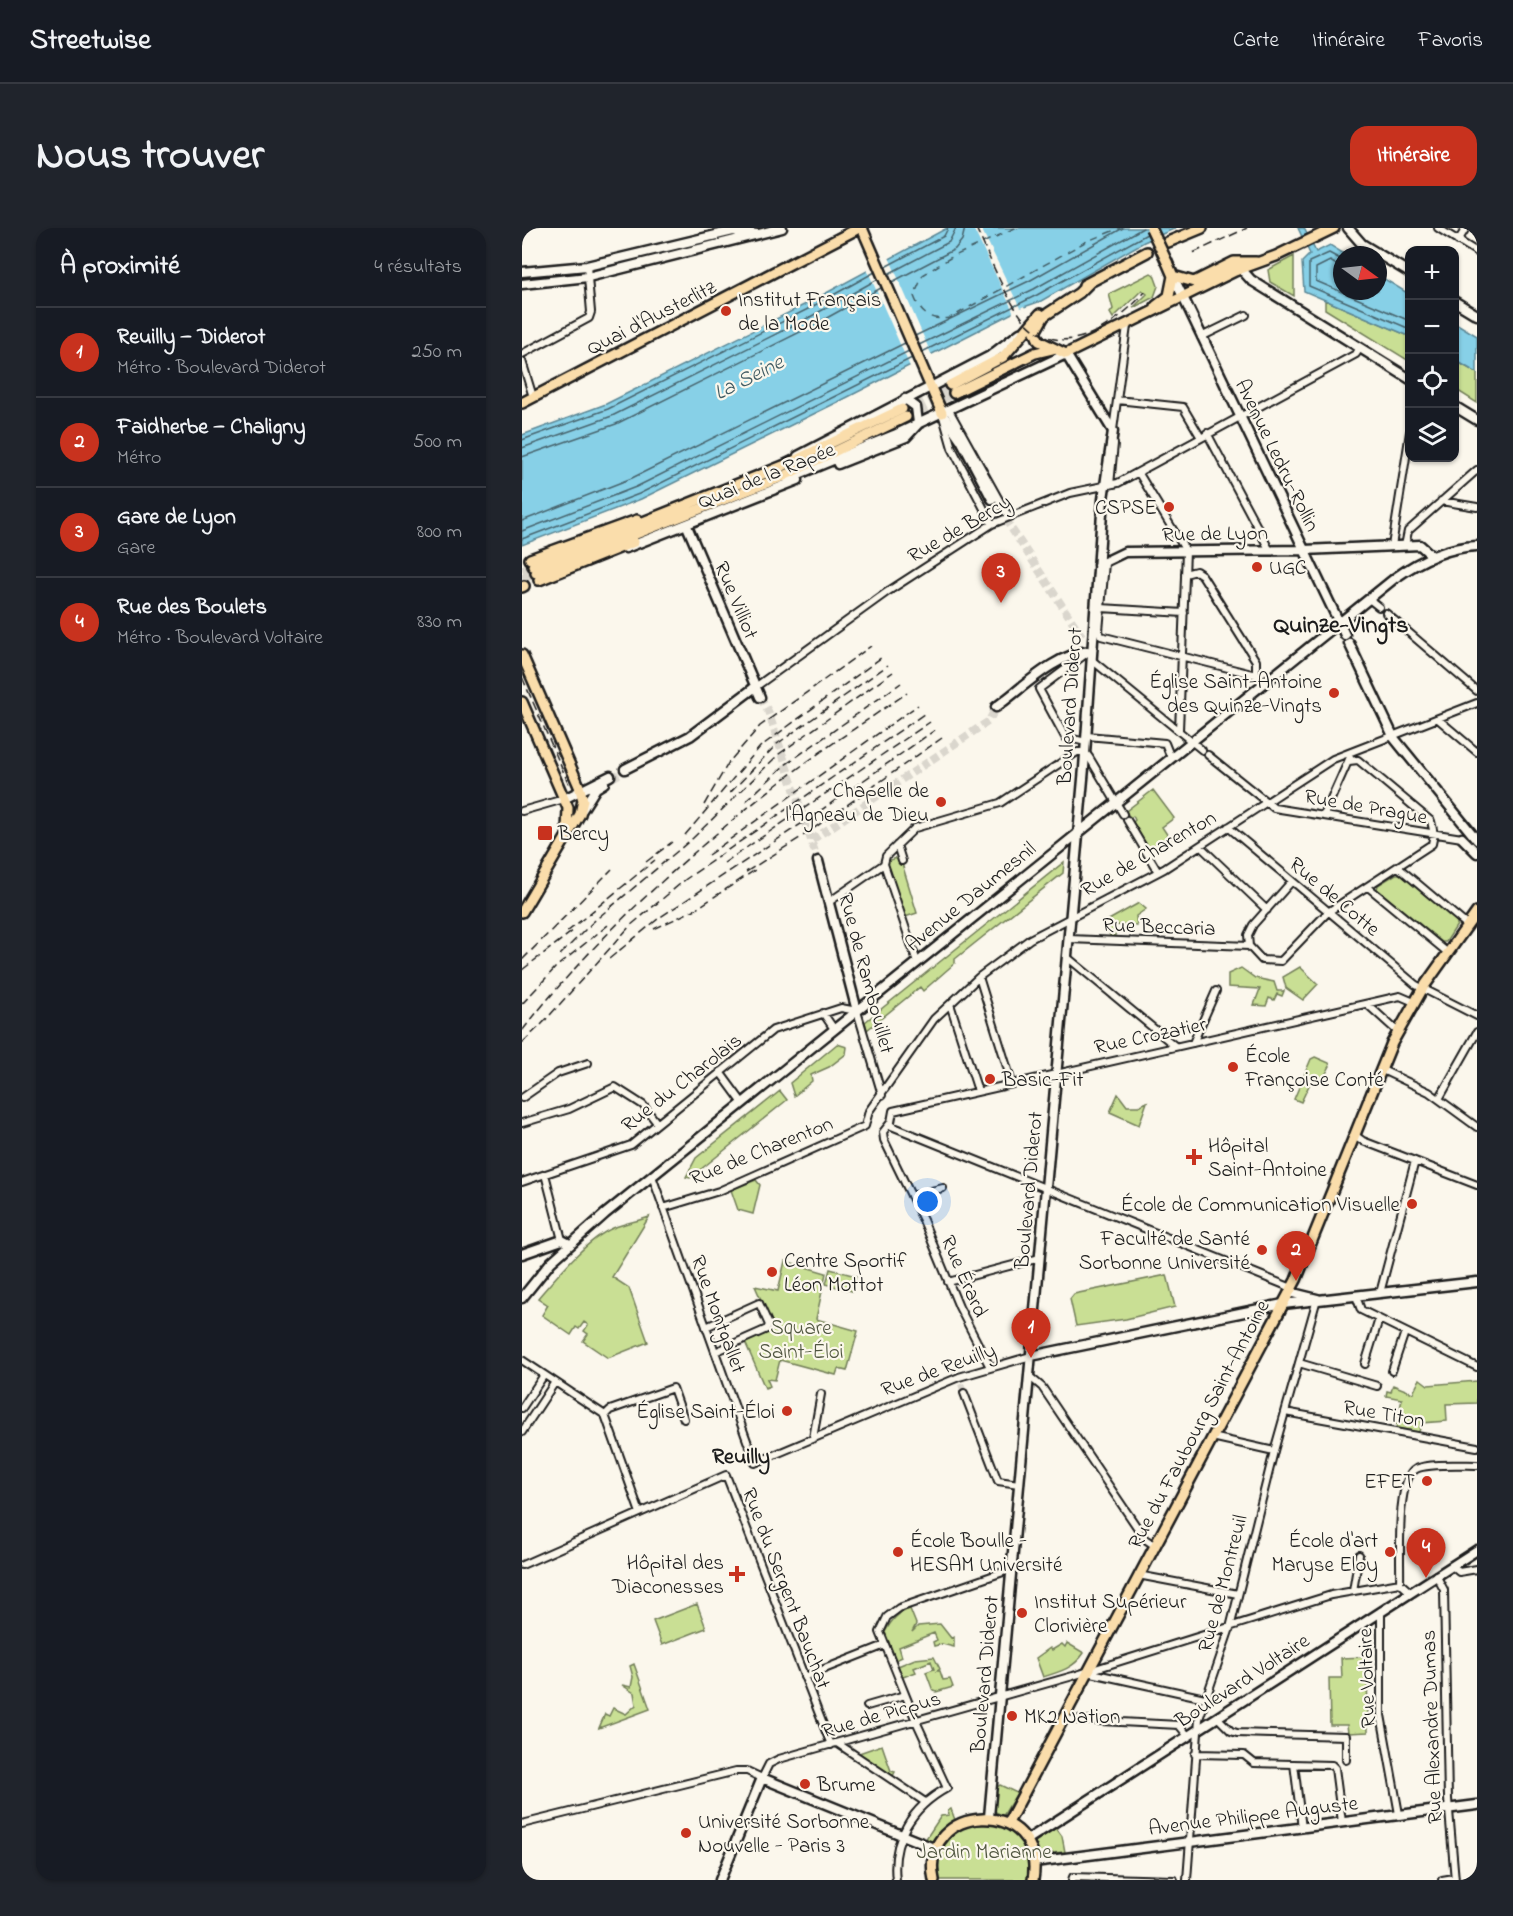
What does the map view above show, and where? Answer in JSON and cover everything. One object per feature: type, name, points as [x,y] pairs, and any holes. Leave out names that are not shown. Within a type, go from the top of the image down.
[{"type":"main road","points":[[522,284],[588,277],[782,228]]},
{"type":"main road","points":[[1151,228],[1173,276],[1185,281],[1194,282],[1234,262],[1259,262]]},
{"type":"main road","points":[[1168,242],[1202,228]]},
{"type":"main road","name":"Quai de la Rapée","points":[[783,472],[789,478],[918,423],[1127,326],[1181,295],[1334,228]]},
{"type":"main road","points":[[1348,228],[1362,244],[1405,270]]},
{"type":"main road","points":[[862,230],[929,383],[992,499]]},
{"type":"main road","name":"Quai d'Austerlitz","points":[[522,403],[862,230]]},
{"type":"main road","points":[[522,272],[587,266],[733,231],[757,234]]},
{"type":"main road","points":[[1113,431],[1066,354],[1052,349],[1038,339],[1035,332],[1044,316],[1079,293],[1090,282],[1147,252]]},
{"type":"main road","points":[[1242,270],[1251,280],[1405,376]]},
{"type":"main road","name":"Quai de la Rapée","points":[[1127,326],[1166,299],[1170,293],[1173,276]]},
{"type":"main road","name":"Avenue Ledru-Rollin","points":[[1173,276],[1394,738],[1476,838]]},
{"type":"main road","name":"Quai de la Rapée","points":[[1052,349],[1035,353],[952,389],[1003,357],[1025,330],[1048,308],[1090,282]]},
{"type":"main road","points":[[1459,304],[1477,315]]},
{"type":"main road","name":"Quai de la Rapée","points":[[534,570],[658,528],[783,472],[904,408],[929,383],[990,356],[1025,330]]},
{"type":"main road","points":[[904,408],[916,406],[918,423]]},
{"type":"main road","points":[[1458,408],[1477,420]]},
{"type":"main road","name":"Quai de la Rapée","points":[[620,549],[687,526],[906,437],[918,423]]},
{"type":"main road","name":"Boulevard Diderot","points":[[989,1817],[1079,832],[1093,661],[1090,651],[1101,564],[1106,474],[1113,431]]},
{"type":"main road","name":"Quai de la Rapée","points":[[534,570],[607,530],[672,512],[783,472]]},
{"type":"main road","name":"Rue Villiot","points":[[687,526],[754,688]]},
{"type":"main road","points":[[534,570],[620,549],[658,528]]},
{"type":"main road","name":"Rue de Lyon","points":[[1101,564],[1112,556],[1125,552],[1304,550],[1420,545],[1432,556]]},
{"type":"main road","name":"Avenue Daumesnil","points":[[522,1298],[566,1242],[652,1176],[1369,598],[1399,575],[1432,556],[1459,546],[1477,546]]},
{"type":"main road","points":[[996,707],[1054,664],[1074,653],[1090,651],[1082,636]]},
{"type":"main road","points":[[522,655],[576,777],[581,790],[582,810]]},
{"type":"main road","points":[[754,688],[760,697]]},
{"type":"main road","name":"Rue de Bercy","points":[[627,768],[690,736],[754,688]]},
{"type":"main road","points":[[522,702],[566,803],[567,834]]},
{"type":"main road","points":[[576,777],[584,783],[593,784]]},
{"type":"main road","points":[[522,912],[596,788],[611,777],[581,790],[566,803]]},
{"type":"main road","points":[[566,803],[582,810]]},
{"type":"main road","points":[[1459,819],[1461,838],[1477,853]]},
{"type":"main road","points":[[1461,838],[1476,838]]},
{"type":"main road","points":[[1469,847],[1476,838]]},
{"type":"main road","name":"Rue de Rambouillet","points":[[818,861],[857,1011]]},
{"type":"main road","name":"Rue du Faubourg Saint-Antoine","points":[[1008,1823],[1291,1290],[1356,1136],[1380,1069],[1398,1032],[1423,988],[1477,912]]},
{"type":"main road","points":[[522,1254],[566,1242]]},
{"type":"main road","points":[[1291,1290],[1317,1299],[1477,1282]]},
{"type":"main road","name":"Rue de Reuilly","points":[[1031,1356],[1317,1299]]},
{"type":"main road","name":"Boulevard Voltaire","points":[[1027,1840],[1477,1550]]},
{"type":"main road","points":[[720,1880],[762,1778],[936,1849]]},
{"type":"main road","name":"Avenue Philippe Auguste","points":[[1034,1862],[1477,1805]]},
{"type":"main road","points":[[934,1880],[933,1866],[936,1849],[944,1836],[956,1826],[971,1819],[989,1817],[1008,1823],[1027,1840],[1034,1862],[1033,1880]]},
{"type":"street","points":[[1438,228],[1477,252]]},
{"type":"street","points":[[1458,241],[1466,228]]},
{"type":"street","points":[[522,354],[589,318],[591,312],[587,266]]},
{"type":"street","points":[[1201,337],[1246,315]]},
{"type":"street","name":"Boulevard Diderot","points":[[1107,485],[1114,451],[1113,431],[1127,326]]},
{"type":"street","name":"Rue de Bercy","points":[[754,688],[877,598],[992,524],[1070,493],[1107,485],[1138,472],[1200,436],[1356,354],[1360,348]]},
{"type":"street","points":[[522,361],[533,397]]},
{"type":"street","points":[[1117,400],[1183,407],[1200,436]]},
{"type":"street","points":[[945,411],[1008,516]]},
{"type":"street","points":[[945,411],[952,448],[992,524]]},
{"type":"street","points":[[1208,433],[1269,549]]},
{"type":"street","points":[[1392,546],[1405,462]]},
{"type":"street","points":[[1405,546],[1408,531],[1477,470]]},
{"type":"street","points":[[1138,472],[1186,551],[1179,730]]},
{"type":"street","points":[[1441,501],[1477,507]]},
{"type":"street","name":"Boulevard Diderot","points":[[1101,564],[1101,636],[1182,656]]},
{"type":"street","points":[[1185,574],[1198,571],[1256,661],[1256,675]]},
{"type":"street","points":[[1369,598],[1379,607]]},
{"type":"street","points":[[1101,608],[1184,613]]},
{"type":"street","points":[[1386,613],[1477,691]]},
{"type":"street","points":[[1090,651],[1039,688],[1065,737],[1165,743],[1171,758]]},
{"type":"street","points":[[1182,656],[1256,675],[1263,683]]},
{"type":"street","points":[[1093,661],[1266,802]]},
{"type":"street","name":"Rue de Charenton","points":[[663,1208],[723,1189],[865,1126],[869,1121],[869,1111],[934,1019],[979,977],[1030,939],[1158,872],[1333,759],[1350,757],[1477,703]]},
{"type":"street","points":[[1438,719],[1477,752]]},
{"type":"street","points":[[916,962],[884,867],[884,858],[912,830],[995,806],[1074,753],[1085,752],[1123,814]]},
{"type":"street","points":[[1292,881],[1251,929],[1249,946],[1262,960],[1281,960],[1328,912],[1430,847],[1434,834],[1431,821],[1358,760],[1350,757],[1324,815]]},
{"type":"street","name":"Rue de Prague","points":[[1266,802],[1278,809],[1461,838]]},
{"type":"street","points":[[522,812],[566,803]]},
{"type":"street","points":[[1127,820],[1158,872]]},
{"type":"street","name":"Rue de Cotte","points":[[1228,827],[1328,912],[1423,988],[1477,1016]]},
{"type":"street","points":[[897,845],[902,861]]},
{"type":"street","points":[[1200,846],[1267,910]]},
{"type":"street","points":[[829,902],[872,872],[884,867]]},
{"type":"street","points":[[1398,867],[1468,926]]},
{"type":"street","points":[[1368,887],[1448,953]]},
{"type":"street","name":"Rue Beccaria","points":[[1069,939],[1249,946]]},
{"type":"street","points":[[1067,957],[1175,1046]]},
{"type":"street","points":[[979,977],[1012,1083]]},
{"type":"street","points":[[1193,1043],[1216,991]]},
{"type":"street","name":"Rue Crozatier","points":[[889,1125],[893,1111],[1012,1083],[1400,996],[1414,1002]]},
{"type":"street","points":[[950,1004],[978,1091]]},
{"type":"street","points":[[1366,1004],[1398,1032]]},
{"type":"street","name":"Rue du Charolais","points":[[522,1182],[631,1145],[773,1030],[823,1013],[846,1008],[857,1011]]},
{"type":"street","name":"Rue de Rambouillet","points":[[857,1011],[882,1095]]},
{"type":"street","points":[[823,1013],[834,1029]]},
{"type":"street","points":[[1439,1099],[1477,1032]]},
{"type":"street","points":[[522,1098],[558,1073],[588,1063]]},
{"type":"street","points":[[1380,1069],[1439,1099],[1477,1127]]},
{"type":"street","points":[[720,1072],[742,1102]]},
{"type":"street","points":[[522,1123],[569,1109],[615,1087],[643,1106],[657,1123]]},
{"type":"street","points":[[889,1125],[1291,1290]]},
{"type":"street","name":"Rue Érard","points":[[889,1125],[883,1132],[884,1140],[948,1282],[990,1367]]},
{"type":"street","points":[[1356,1136],[1477,1185]]},
{"type":"street","points":[[1380,1293],[1415,1161]]},
{"type":"street","points":[[545,1174],[566,1242]]},
{"type":"street","name":"Rue Montgallet","points":[[652,1176],[755,1463]]},
{"type":"street","points":[[911,1196],[943,1188]]},
{"type":"street","points":[[948,1282],[1040,1258]]},
{"type":"street","points":[[1356,1296],[1361,1310],[1477,1367]]},
{"type":"street","name":"Rue de Montreuil","points":[[1187,1880],[1197,1730],[1205,1698],[1230,1628],[1274,1451],[1317,1299]]},
{"type":"street","points":[[706,1327],[759,1303],[769,1326],[765,1330],[715,1352]]},
{"type":"street","points":[[1365,1364],[1379,1319]]},
{"type":"street","points":[[1392,1371],[1406,1332]]},
{"type":"street","name":"Rue de Reuilly","points":[[755,1463],[990,1367],[1031,1356]]},
{"type":"street","points":[[522,1360],[605,1415],[640,1513],[522,1565]]},
{"type":"street","points":[[1299,1363],[1377,1386]]},
{"type":"street","points":[[522,1408],[544,1375]]},
{"type":"street","points":[[1029,1376],[1042,1387],[1145,1539],[1154,1545]]},
{"type":"street","points":[[522,1432],[555,1382]]},
{"type":"street","points":[[605,1415],[610,1410],[673,1388],[684,1419]]},
{"type":"street","points":[[964,1393],[998,1481],[1019,1484]]},
{"type":"street","points":[[813,1438],[821,1394]]},
{"type":"street","name":"Rue Titon","points":[[1285,1412],[1477,1448]]},
{"type":"street","points":[[1212,1437],[1274,1451]]},
{"type":"street","points":[[1410,1592],[1400,1582],[1402,1493],[1407,1477],[1421,1467],[1477,1465]]},
{"type":"street","name":"Rue du Sergent Bauchat","points":[[640,1513],[726,1475],[804,1677],[834,1744]]},
{"type":"street","points":[[1353,1591],[1359,1555]]},
{"type":"street","points":[[1452,1566],[1459,1572],[1477,1569]]},
{"type":"street","points":[[896,1880],[896,1854],[911,1818],[925,1802],[947,1788],[916,1721],[880,1632],[888,1617],[899,1608],[1012,1569]]},
{"type":"street","points":[[1138,1575],[1238,1593]]},
{"type":"street","name":"Rue Alexandre Dumas","points":[[1436,1575],[1444,1590],[1449,1808],[1454,1879]]},
{"type":"street","name":"Rue de Picpus","points":[[762,1778],[771,1762],[1087,1672],[1332,1595],[1400,1582]]},
{"type":"street","name":"Rue Voltaire","points":[[1381,1611],[1381,1715],[1399,1814]]},
{"type":"street","points":[[804,1677],[885,1645]]},
{"type":"street","points":[[1087,1672],[1205,1698]]},
{"type":"street","points":[[867,1707],[905,1695]]},
{"type":"street","points":[[1217,1717],[1231,1731],[1237,1733],[1346,1736],[1346,1760]]},
{"type":"street","points":[[1062,1719],[1179,1725],[1188,1736]]},
{"type":"street","points":[[834,1744],[925,1802]]},
{"type":"street","points":[[1195,1754],[1244,1755],[1254,1763],[1332,1765],[1335,1768],[1342,1822]]},
{"type":"street","points":[[1294,1764],[1302,1828]]},
{"type":"street","points":[[522,1824],[743,1770],[762,1778]]},
{"type":"street","points":[[1072,1879],[1174,1880]]},
{"type":"street","points":[[1442,1880],[1454,1879]]},
{"type":"green space","points":[[1294,256],[1294,296],[1270,282],[1268,270]]},
{"type":"green space","points":[[1151,273],[1158,286],[1154,297],[1133,308],[1147,294],[1142,290],[1113,318],[1110,313],[1113,309],[1109,294]]},
{"type":"green space","points":[[1325,300],[1405,334],[1405,359],[1325,309]]},
{"type":"green space","points":[[1459,363],[1477,373],[1477,403],[1459,392]]},
{"type":"green space","points":[[1153,790],[1174,818],[1162,827],[1170,839],[1150,851],[1133,822],[1135,820],[1133,816],[1130,818],[1126,811]]},
{"type":"green space","points":[[900,857],[917,913],[905,917],[887,861]]},
{"type":"green space","points":[[1064,862],[1063,873],[955,959],[955,963],[923,991],[920,987],[867,1030],[865,1022]]},
{"type":"green space","points":[[1400,874],[1457,921],[1457,925],[1446,942],[1442,942],[1377,889],[1378,885]]},
{"type":"green space","points":[[1139,903],[1146,909],[1136,916],[1137,926],[1115,925],[1115,936],[1110,936],[1107,921]]},
{"type":"green space","points":[[1300,967],[1318,984],[1303,1000],[1286,988],[1283,977]]},
{"type":"green space","points":[[1241,968],[1255,978],[1274,982],[1277,991],[1284,991],[1282,996],[1277,994],[1274,1000],[1269,998],[1266,1006],[1254,1005],[1260,989],[1228,987],[1228,974]]},
{"type":"green space","points":[[837,1044],[847,1047],[846,1054],[829,1067],[811,1075],[812,1081],[794,1096],[790,1083]]},
{"type":"green space","points":[[1315,1057],[1329,1063],[1330,1066],[1323,1079],[1314,1075],[1301,1102],[1294,1099],[1311,1059]]},
{"type":"green space","points":[[780,1091],[787,1100],[690,1178],[686,1177],[696,1158]]},
{"type":"green space","points":[[1118,1094],[1127,1106],[1139,1106],[1147,1102],[1139,1125],[1110,1112]]},
{"type":"green space","points":[[756,1180],[760,1185],[753,1214],[738,1210],[731,1190]]},
{"type":"green space","points":[[649,1217],[612,1277],[629,1288],[648,1342],[608,1358],[583,1341],[588,1334],[584,1331],[588,1325],[584,1322],[579,1329],[576,1327],[571,1335],[542,1315],[548,1305],[538,1298],[593,1240],[613,1228]]},
{"type":"green space","name":"Square Saint-Éloi","points":[[785,1261],[826,1273],[816,1319],[858,1331],[847,1371],[838,1369],[836,1375],[780,1360],[775,1380],[767,1379],[770,1386],[765,1388],[745,1342],[774,1329],[755,1286],[778,1291]]},
{"type":"green space","points":[[830,1269],[856,1276],[852,1291],[826,1284]]},
{"type":"green space","points":[[1167,1275],[1175,1307],[1126,1319],[1076,1326],[1070,1299],[1074,1294]]},
{"type":"green space","points":[[1420,1379],[1428,1385],[1477,1381],[1477,1403],[1446,1404],[1447,1421],[1421,1423],[1419,1432],[1396,1428],[1402,1399],[1386,1396],[1387,1391],[1391,1392],[1393,1385],[1413,1393]]},
{"type":"green space","points":[[697,1604],[706,1628],[662,1645],[653,1621]]},
{"type":"green space","points":[[910,1609],[916,1624],[912,1632],[918,1626],[940,1624],[951,1638],[954,1637],[954,1647],[942,1644],[934,1646],[933,1642],[937,1640],[934,1633],[899,1647],[902,1657],[896,1660],[885,1632],[895,1618]]},
{"type":"green space","points":[[1067,1643],[1084,1653],[1071,1666],[1043,1677],[1036,1658],[1050,1648],[1052,1650],[1062,1644],[1065,1647]]},
{"type":"green space","points":[[934,1657],[940,1669],[937,1671],[940,1671],[943,1680],[950,1679],[953,1687],[933,1691],[926,1672],[934,1669],[931,1661],[914,1668],[916,1672],[903,1677],[898,1666],[915,1659]]},
{"type":"green space","points":[[1367,1657],[1368,1732],[1348,1733],[1347,1725],[1330,1725],[1329,1678],[1342,1678],[1341,1658]]},
{"type":"green space","points":[[634,1664],[650,1709],[599,1728],[605,1714],[609,1716],[613,1708],[626,1714],[636,1705],[634,1693],[622,1685],[631,1687],[633,1677],[630,1666]]},
{"type":"green space","points":[[882,1745],[891,1771],[895,1772],[893,1776],[859,1753]]},
{"type":"green space","name":"Jardin Marianne","points":[[1000,1785],[1017,1793],[1003,1816],[994,1811],[996,1788]]},
{"type":"green space","name":"Jardin Marianne","points":[[951,1809],[955,1820],[935,1842],[925,1840],[941,1816],[949,1815],[948,1811]]},
{"type":"green space","name":"Jardin Marianne","points":[[974,1823],[1000,1826],[1017,1836],[1026,1854],[1029,1880],[940,1880],[939,1861],[945,1844],[958,1832]]},
{"type":"green space","name":"Jardin Marianne","points":[[1056,1828],[1062,1836],[1065,1852],[1038,1854],[1035,1842]]},
{"type":"water","name":"La Seine","points":[[947,228],[1176,228],[1144,242],[1041,301],[1024,307],[641,499],[522,545],[522,435],[606,404],[804,305]]},
{"type":"water","points":[[1298,228],[1304,228],[1316,252],[1330,245],[1333,247],[1333,300],[1387,300],[1387,281],[1405,292],[1405,334],[1304,291],[1302,262],[1310,254]]},
{"type":"water","points":[[1459,325],[1477,336],[1477,373],[1459,362]]},
{"type":"pier","points":[[973,228],[981,228],[1020,308],[1024,306],[1026,311],[1012,316],[1013,311]]},
{"type":"pier","points":[[888,255],[932,356],[911,369],[866,267]]},
{"type":"ferry route","points":[[1015,228],[950,258],[923,275],[914,296],[923,312],[932,317],[950,318],[1085,242],[1120,228]]},
{"type":"tunnel","points":[[902,409],[950,385]]},
{"type":"tunnel","points":[[906,417],[954,393]]},
{"type":"tunnel","points":[[992,499],[1082,636]]},
{"type":"tunnel","points":[[522,570],[533,566]]},
{"type":"tunnel","points":[[522,579],[536,573]]},
{"type":"tunnel","points":[[760,697],[768,711],[818,861]]},
{"type":"tunnel","points":[[812,840],[989,721],[996,707]]},
{"type":"tunnel","points":[[612,778],[626,770]]},
{"type":"tunnel","points":[[961,1384],[964,1393]]},
{"type":"railway","points":[[976,228],[1009,299],[1023,319],[1038,332],[1054,339],[1071,339],[1104,327],[1119,317],[1145,292]]},
{"type":"railway","points":[[1193,253],[1247,228]]},
{"type":"railway","points":[[704,805],[729,762],[760,726],[871,646]]},
{"type":"railway","points":[[685,835],[760,747],[882,657]]},
{"type":"railway","points":[[730,793],[777,744],[888,665]]},
{"type":"railway","points":[[560,955],[593,922],[693,838],[779,754],[893,672]]},
{"type":"railway","points":[[522,677],[570,787]]},
{"type":"railway","points":[[746,801],[785,765],[901,683]]},
{"type":"railway","points":[[522,1031],[612,929],[713,836],[784,779],[907,693]]},
{"type":"railway","points":[[708,855],[918,705]]},
{"type":"railway","points":[[541,1025],[630,926],[686,879],[924,714]]},
{"type":"railway","points":[[724,863],[930,722]]},
{"type":"railway","points":[[609,959],[659,918],[810,818],[935,730]]},
{"type":"railway","points":[[746,872],[803,836],[942,738]]},
{"type":"railway","points":[[646,862],[672,842]]},
{"type":"railway","points":[[567,932],[655,860]]},
{"type":"railway","points":[[522,960],[612,869]]},
{"type":"railway","points":[[654,929],[696,909],[755,870]]},
{"type":"railway","points":[[522,1004],[556,967],[608,925]]},
{"type":"railway","points":[[522,970],[574,930]]},
{"type":"railway","points":[[522,1043],[546,1020]]},
{"type":"place","name":"Institut Français de la Mode","points":[[726,311]]},
{"type":"place","name":"CSPSE","points":[[1169,507]]},
{"type":"place","name":"UGC","points":[[1257,567]]},
{"type":"place","name":"Gare de Lyon","points":[[1001,603]]},
{"type":"place","name":"Église Saint-Antoine des Quinze-Vingts","points":[[1334,693]]},
{"type":"place","name":"Chapelle de l'Agneau de Dieu","points":[[941,802]]},
{"type":"place","name":"Bercy","points":[[545,833]]},
{"type":"place","name":"École Françoise Conté","points":[[1233,1067]]},
{"type":"place","name":"Basic-Fit","points":[[990,1079]]},
{"type":"place","name":"Hôpital Saint-Antoine","points":[[1194,1157]]},
{"type":"place","name":"École de Communication Visuelle","points":[[1412,1204]]},
{"type":"place","name":"Faculté de Santé Sorbonne Université","points":[[1262,1250]]},
{"type":"place","name":"Centre Sportif Léon Mottot","points":[[772,1272]]},
{"type":"place","name":"Faidherbe — Chaligny","points":[[1296,1281]]},
{"type":"place","name":"Reuilly — Diderot","points":[[1031,1358]]},
{"type":"place","name":"Église Saint-Éloi","points":[[787,1411]]},
{"type":"place","name":"EFET","points":[[1427,1481]]},
{"type":"place","name":"École Boulle - HESAM Université","points":[[898,1552]]},
{"type":"place","name":"École d'art Maryse Eloy","points":[[1390,1552]]},
{"type":"place","name":"Hôpital des Diaconesses","points":[[737,1574]]},
{"type":"place","name":"Rue des Boulets","points":[[1426,1578]]},
{"type":"place","name":"Institut Supérieur Clorivière","points":[[1022,1613]]},
{"type":"place","name":"MK2 Nation","points":[[1012,1716]]},
{"type":"place","name":"Brume","points":[[805,1784]]},
{"type":"place","name":"Université Sorbonne Nouvelle - Paris 3","points":[[686,1833]]},
{"type":"district","name":"Quinze-Vingts","points":[[1341,624]]},
{"type":"district","name":"Reuilly","points":[[741,1455]]}]
